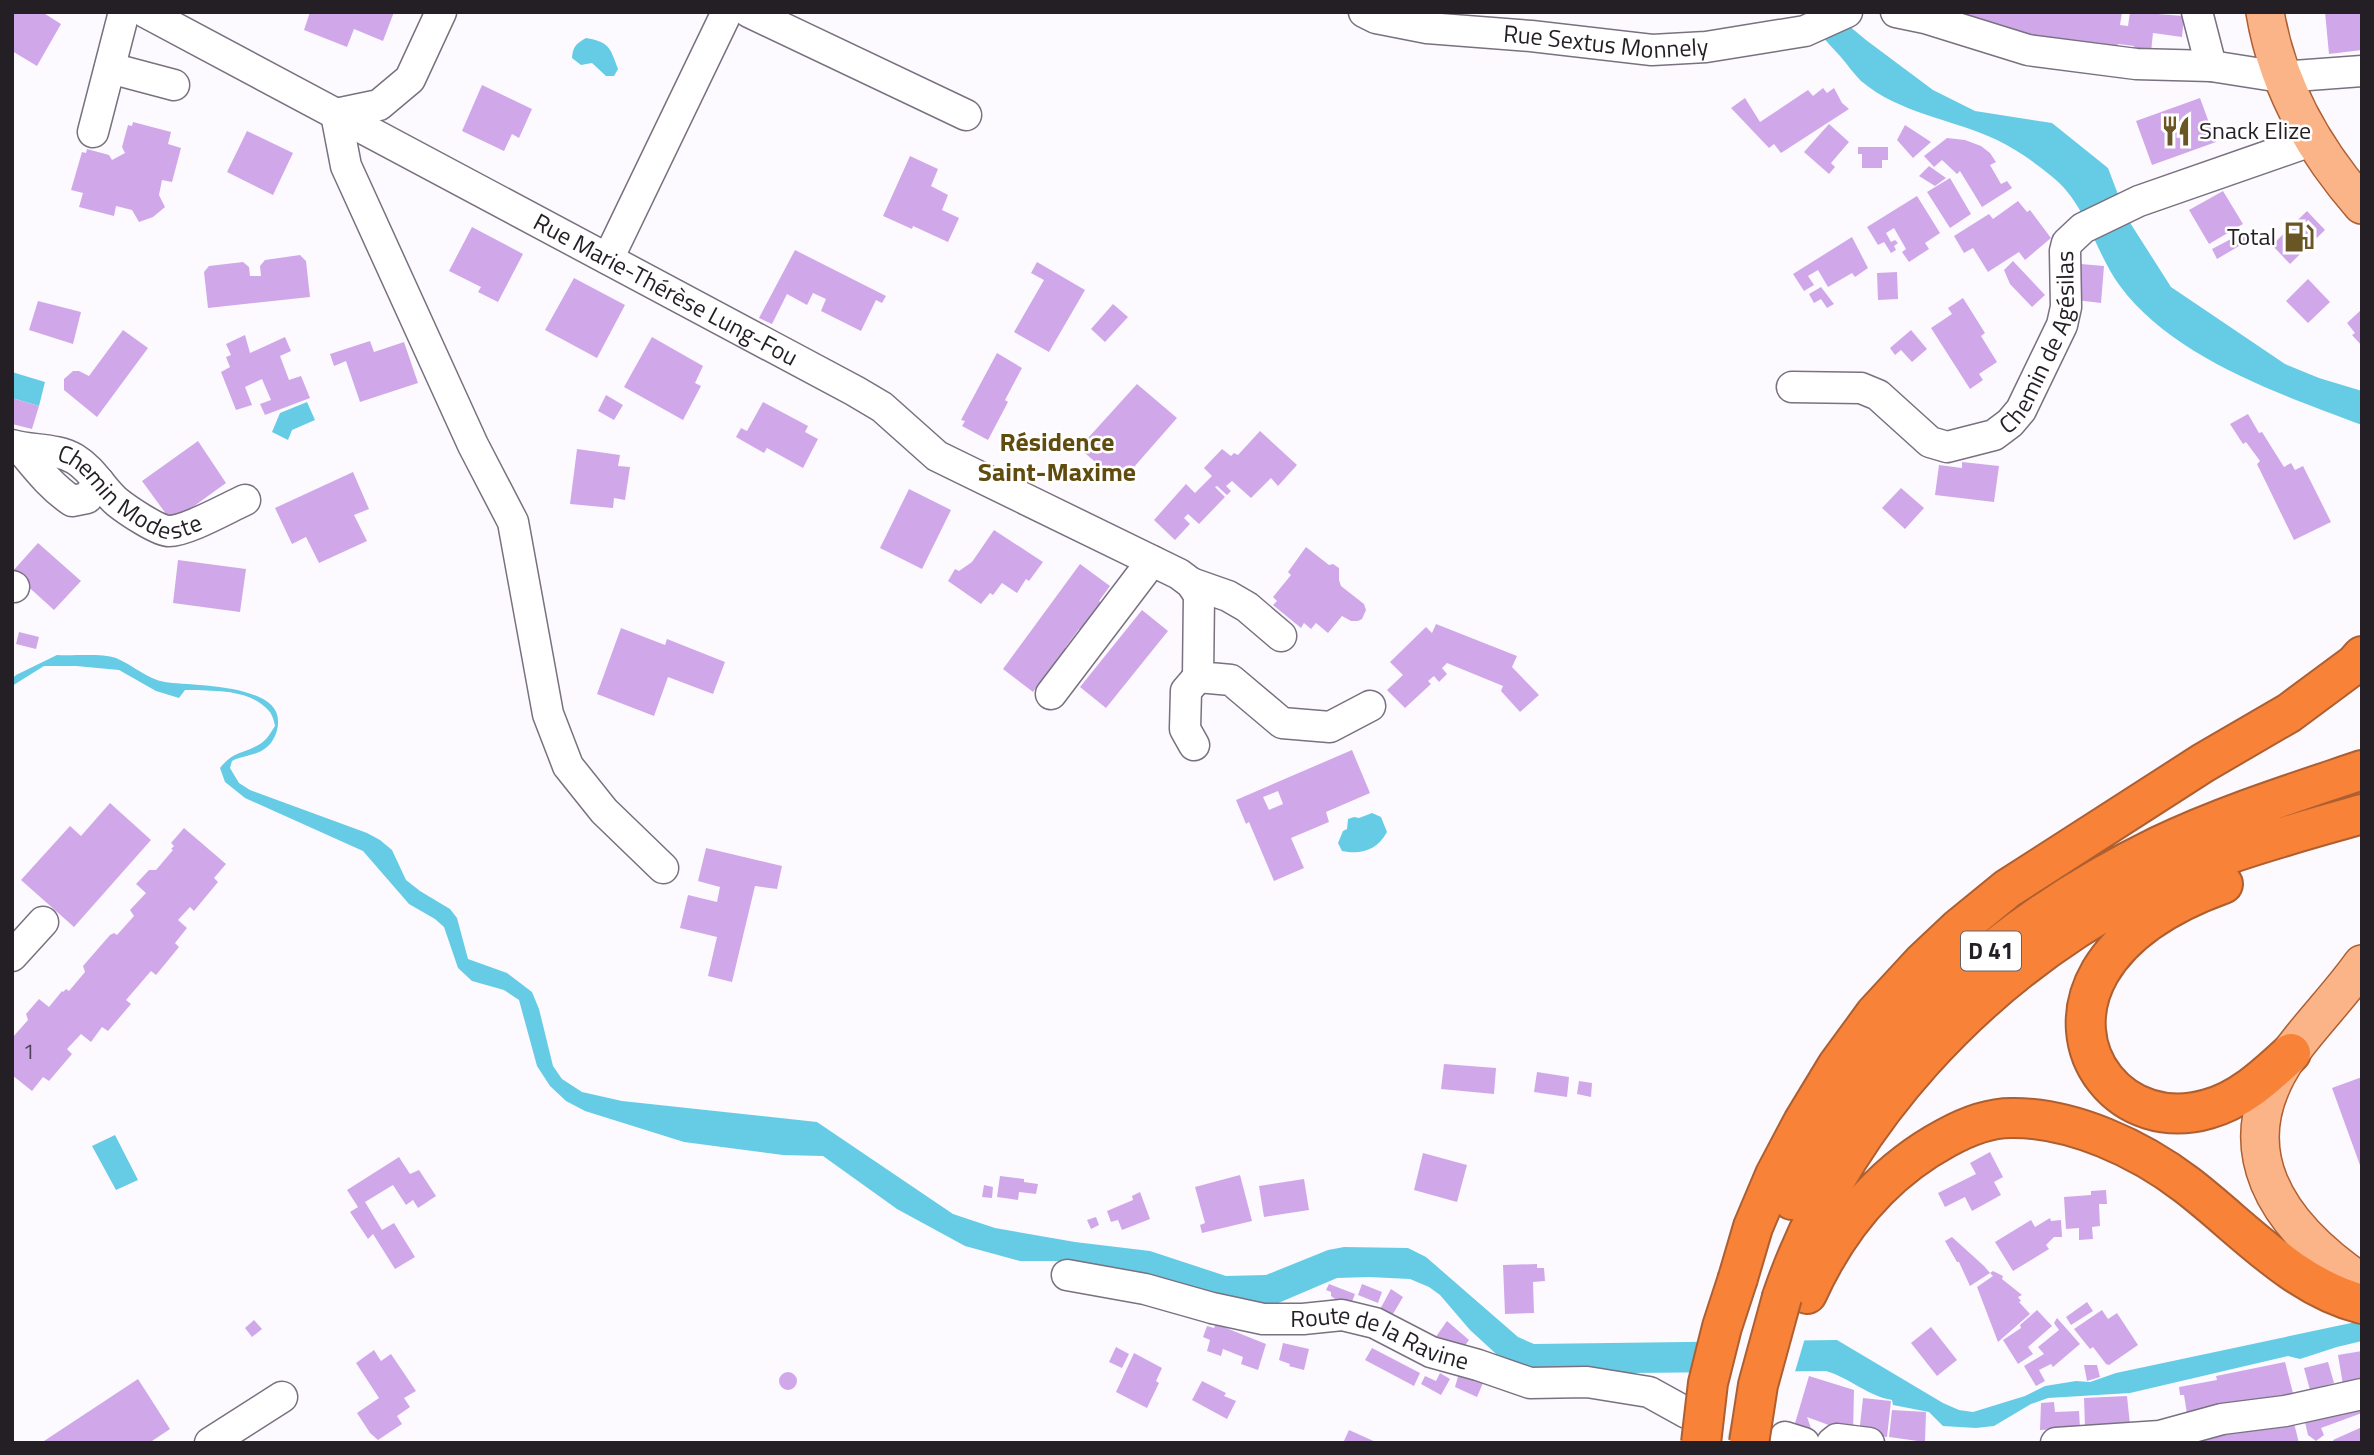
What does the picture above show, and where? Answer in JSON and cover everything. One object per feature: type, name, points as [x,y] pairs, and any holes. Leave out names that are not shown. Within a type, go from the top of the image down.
[{"type":"highway","points":[[1769,1291],[1753,1227],[1775,1175],[1802,1122],[1837,1066],[1868,1025],[1923,962],[1958,929],[2007,890],[2203,763],[2290,713],[2362,656]]},
{"type":"highway","name":"D 41","points":[[1718,1443],[1726,1389],[1769,1291],[1799,1184],[1832,1126],[1861,1085],[1934,1001],[1997,946],[2092,882],[2160,846],[2242,811],[2362,770]]},
{"type":"highway","name":"D 41","points":[[1777,1441],[1758,1385],[1769,1291],[1795,1259],[1835,1182],[1865,1135],[1906,1080],[1962,1018],[2027,963],[2138,892],[2181,872],[2269,840],[2362,814]]},
{"type":"highway","points":[[2291,1053],[2238,1096],[2207,1110],[2172,1114],[2155,1112],[2135,1104],[2112,1088],[2093,1063],[2086,1041],[2085,1016],[2090,994],[2101,971],[2121,944],[2155,917],[2185,899],[2362,833]]},
{"type":"highway","points":[[1694,1428],[1722,1327],[1830,1248],[1879,1185],[1908,1161],[1954,1134],[1980,1123],[2009,1118],[2031,1119],[2106,1137],[2186,1184],[2274,1258],[2318,1286],[2345,1300],[2362,1304]]},
{"type":"main road","points":[[2265,12],[2270,44],[2281,77],[2314,141],[2362,205]]},
{"type":"main road","points":[[2362,964],[2291,1053],[2269,1092],[2261,1114],[2260,1144],[2264,1173],[2281,1207],[2301,1233],[2329,1261],[2362,1283]]},
{"type":"street","points":[[93,132],[124,12]]},
{"type":"street","name":"Rue Marie-Thérèse Lung-Fou","points":[[145,12],[855,391],[882,407],[937,456],[1174,573],[1228,596],[1247,607],[1281,636]]},
{"type":"street","points":[[441,12],[410,79],[379,105],[336,114],[346,166],[473,445],[513,522],[548,714],[568,766],[604,811],[663,868]]},
{"type":"street","points":[[608,258],[727,12]]},
{"type":"street","points":[[749,12],[967,115]]},
{"type":"street","name":"Rue Sextus Monnely","points":[[1364,12],[1376,18],[1427,28],[1531,36],[1652,50],[1706,47],[1805,31],[1847,12]]},
{"type":"street","points":[[1896,12],[1925,18],[2028,50],[2136,64],[2211,66],[2281,77],[2362,71]]},
{"type":"street","points":[[2197,12],[2211,66]]},
{"type":"street","points":[[110,68],[174,85]]},
{"type":"street","name":"Chemin de Agésilas","points":[[1792,387],[1861,388],[1878,395],[1930,442],[1939,446],[1947,447],[1994,435],[2021,410],[2058,335],[2066,307],[2067,243],[2083,228],[2139,201],[2314,141]]},
{"type":"street","name":"Chemin Modeste","points":[[16,447],[53,451],[75,459],[117,502],[168,531],[184,527],[245,500]]},
{"type":"street","points":[[1051,694],[1174,573],[1199,595],[1198,677],[1186,691],[1185,729],[1194,745]]},
{"type":"street","points":[[1198,677],[1231,680],[1282,723],[1330,727],[1370,706]]},
{"type":"street","points":[[12,956],[43,922]]},
{"type":"street","name":"Route de la Ravine","points":[[1067,1275],[1145,1289],[1263,1319],[1342,1315],[1375,1323],[1432,1352],[1530,1383],[1587,1382],[1649,1392],[1694,1428]]},
{"type":"street","points":[[2056,1443],[2164,1440],[2221,1419],[2285,1411],[2362,1394]]},
{"type":"street","points":[[210,1443],[282,1397]]},
{"type":"street","points":[[1832,1443],[1837,1439],[1869,1443]]},
{"type":"water","points":[[1802,12],[1841,12],[1848,25],[1933,90],[1975,111],[2052,123],[2108,168],[2127,218],[2171,287],[2285,364],[2362,391],[2362,425],[2264,387],[2199,354],[2169,334],[2142,311],[2120,286],[2082,213],[2063,186],[2011,147],[1980,133],[1910,109],[1876,92],[1858,78]]},
{"type":"water","points":[[586,38],[600,41],[608,47],[618,69],[614,76],[606,76],[592,63],[581,65],[572,58],[576,46]]},
{"type":"water","points":[[12,372],[45,382],[39,406],[12,398]]},
{"type":"water","points":[[307,402],[315,420],[292,430],[288,440],[272,432],[280,413]]},
{"type":"water","points":[[57,655],[110,656],[165,682],[232,689],[265,700],[275,710],[278,723],[276,733],[263,750],[232,761],[230,768],[239,783],[250,790],[367,833],[392,850],[406,880],[450,909],[457,918],[468,959],[507,973],[532,992],[553,1066],[562,1079],[582,1092],[622,1101],[817,1122],[953,1214],[995,1228],[1075,1242],[1150,1251],[1226,1276],[1266,1275],[1328,1250],[1344,1247],[1408,1248],[1426,1257],[1518,1337],[1534,1344],[1837,1340],[1943,1403],[1959,1410],[1973,1412],[2025,1396],[2045,1386],[2076,1381],[2090,1382],[2116,1373],[2351,1323],[2362,1322],[2362,1341],[2300,1359],[2288,1356],[2130,1393],[2048,1398],[2031,1404],[1994,1426],[1943,1426],[1929,1412],[1893,1405],[1892,1400],[1875,1395],[1826,1371],[1536,1374],[1506,1363],[1470,1330],[1440,1295],[1410,1279],[1337,1278],[1276,1304],[1253,1310],[1072,1261],[1020,1261],[965,1246],[897,1209],[823,1156],[783,1155],[684,1142],[585,1111],[566,1101],[550,1086],[537,1066],[519,1000],[504,990],[472,981],[458,968],[444,927],[409,904],[363,851],[245,798],[225,782],[220,768],[225,762],[262,742],[275,726],[270,712],[261,704],[251,698],[218,691],[185,690],[179,698],[156,691],[119,670],[76,666],[44,666],[12,686],[12,679],[16,675]]},
{"type":"water","points":[[1372,813],[1381,817],[1387,832],[1383,838],[1368,850],[1342,851],[1338,843],[1343,831],[1347,829],[1348,819]]},
{"type":"water","points":[[115,1135],[138,1180],[116,1190],[92,1146]]},
{"type":"pier","points":[[1805,1338],[1794,1375],[1699,1375],[1706,1339]]},
{"type":"building","points":[[15,12],[42,12],[61,24],[37,66],[12,51],[12,17]]},
{"type":"building","points":[[310,12],[394,12],[383,41],[354,29],[347,47],[304,30]]},
{"type":"building","points":[[1940,12],[2122,12],[2120,25],[2128,26],[2130,12],[2184,16],[2182,37],[2153,33],[2151,52],[2118,44],[2117,52],[1981,29]]},
{"type":"building","points":[[2325,12],[2362,12],[2362,50],[2329,54]]},
{"type":"building","points":[[482,85],[532,109],[519,138],[512,134],[504,151],[462,131]]},
{"type":"building","points":[[1823,88],[1827,93],[1834,88],[1842,103],[1849,109],[1781,153],[1774,144],[1769,148],[1731,108],[1745,98],[1760,122],[1808,90],[1813,96]]},
{"type":"building","name":"Snack Elize","points":[[2200,98],[2216,142],[2152,165],[2136,121]]},
{"type":"building","points":[[133,122],[171,132],[168,144],[181,148],[172,182],[162,180],[159,195],[165,207],[153,217],[139,222],[132,210],[116,206],[114,216],[79,207],[83,193],[71,190],[82,152],[86,153],[87,149],[109,155],[112,160],[125,153],[122,147],[128,125],[132,126]]},
{"type":"building","points":[[1829,124],[1849,142],[1831,163],[1835,167],[1829,174],[1804,152]]},
{"type":"building","points":[[1905,125],[1931,142],[1913,158],[1897,140]]},
{"type":"building","points":[[247,131],[293,153],[273,195],[227,172]]},
{"type":"building","points":[[1947,138],[1965,140],[1981,146],[1996,162],[1990,165],[2001,184],[2007,181],[2012,188],[1982,207],[1960,171],[1957,174],[1942,160],[1934,167],[1924,156]]},
{"type":"building","points":[[1858,147],[1888,147],[1888,160],[1882,160],[1882,168],[1862,168],[1862,154],[1858,154]]},
{"type":"building","points":[[910,156],[938,169],[931,186],[948,195],[942,210],[959,218],[948,242],[883,216]]},
{"type":"building","points":[[1929,166],[1946,178],[1935,186],[1919,176]]},
{"type":"building","points":[[1950,178],[1971,214],[1950,228],[1927,192]]},
{"type":"building","points":[[2223,191],[2243,224],[2209,244],[2189,210]]},
{"type":"building","points":[[1917,196],[1940,233],[1925,243],[1929,249],[1909,262],[1902,252],[1906,249],[1894,228],[1886,233],[1891,242],[1895,240],[1898,243],[1894,246],[1896,250],[1891,253],[1884,242],[1878,245],[1867,227]]},
{"type":"building","points":[[2018,201],[2027,212],[2030,210],[2051,238],[2025,260],[2019,252],[1988,272],[1973,248],[1964,253],[1954,236],[1989,214],[1993,219]]},
{"type":"building","name":"Total","points":[[2307,211],[2325,230],[2290,264],[2272,245]]},
{"type":"building","points":[[472,227],[523,254],[498,302],[478,292],[481,287],[449,271]]},
{"type":"building","points":[[2246,231],[2251,239],[2217,259],[2212,249]]},
{"type":"building","points":[[1852,237],[1868,268],[1855,277],[1852,273],[1828,287],[1818,270],[1808,276],[1814,285],[1804,291],[1793,274]]},
{"type":"building","points":[[795,250],[886,296],[882,303],[876,300],[861,331],[821,311],[826,299],[813,293],[807,305],[787,294],[772,324],[759,318]]},
{"type":"building","points":[[300,255],[306,261],[310,297],[208,308],[204,272],[209,266],[243,262],[249,267],[250,276],[261,276],[260,266],[265,260]]},
{"type":"building","points":[[2013,261],[2045,295],[2032,307],[2010,284],[2004,270]]},
{"type":"building","points":[[1037,262],[1085,290],[1049,352],[1014,332],[1044,280],[1031,273]]},
{"type":"building","points":[[2081,264],[2104,266],[2101,303],[2076,300]]},
{"type":"building","points":[[1897,272],[1898,299],[1878,300],[1877,273]]},
{"type":"building","points":[[574,278],[625,305],[597,358],[545,330]]},
{"type":"building","points":[[2308,279],[2330,302],[2308,323],[2286,301]]},
{"type":"building","points":[[1821,287],[1834,304],[1827,308],[1821,299],[1814,303],[1809,294]]},
{"type":"building","points":[[1963,298],[1985,333],[1981,336],[1997,362],[1979,374],[1983,380],[1970,389],[1931,328],[1952,314],[1948,308]]},
{"type":"building","points":[[38,301],[81,312],[73,344],[29,330]]},
{"type":"building","points":[[1113,304],[1128,317],[1105,342],[1091,329]]},
{"type":"building","points":[[2362,309],[2362,346],[2352,335],[2355,333],[2347,323]]},
{"type":"building","points":[[123,330],[148,348],[97,417],[64,390],[64,379],[73,371],[89,376]]},
{"type":"building","points":[[1911,330],[1927,349],[1912,362],[1901,350],[1895,355],[1890,348]]},
{"type":"building","points":[[245,335],[250,353],[285,337],[291,351],[280,356],[289,380],[301,376],[310,398],[265,415],[260,404],[271,400],[262,379],[245,387],[252,405],[236,410],[221,372],[230,367],[226,357],[231,355],[226,344]]},
{"type":"building","points":[[652,337],[703,366],[695,383],[701,386],[683,420],[624,387]]},
{"type":"building","points":[[370,341],[374,352],[404,342],[418,383],[360,402],[346,361],[334,366],[330,354]]},
{"type":"building","points":[[997,353],[1022,368],[988,440],[962,426],[965,421],[961,420]]},
{"type":"building","points":[[1137,384],[1177,418],[1120,483],[1079,448]]},
{"type":"building","points":[[606,395],[623,405],[614,420],[598,411]]},
{"type":"building","points":[[12,398],[39,406],[32,429],[12,424]]},
{"type":"building","points":[[763,402],[808,426],[805,432],[818,439],[803,468],[767,448],[764,453],[736,437],[741,428],[747,431]]},
{"type":"building","points":[[2248,414],[2284,467],[2291,463],[2295,470],[2303,466],[2331,522],[2294,540],[2257,464],[2260,461],[2246,442],[2243,444],[2230,424]]},
{"type":"building","points":[[1260,431],[1297,465],[1278,486],[1271,478],[1251,498],[1232,481],[1226,486],[1231,491],[1227,495],[1215,487],[1225,497],[1199,524],[1188,514],[1184,518],[1190,524],[1175,540],[1154,520],[1186,484],[1195,493],[1212,476],[1204,468],[1222,449],[1231,456],[1234,453],[1238,455]]},
{"type":"building","points":[[198,441],[226,483],[172,522],[142,481]]},
{"type":"building","points":[[577,449],[620,455],[618,466],[630,467],[625,500],[614,498],[613,508],[570,504]]},
{"type":"building","points":[[1962,462],[1999,466],[1994,502],[1935,495],[1939,465],[1962,468]]},
{"type":"building","points":[[353,472],[369,509],[354,515],[367,541],[319,563],[306,537],[292,544],[275,508]]},
{"type":"building","points":[[1901,488],[1924,508],[1905,529],[1882,508]]},
{"type":"building","points":[[909,489],[951,510],[922,569],[880,548]]},
{"type":"building","points":[[994,530],[1043,562],[1029,581],[1026,579],[1017,593],[1002,583],[993,595],[990,593],[981,604],[948,581],[955,569],[959,571],[972,562]]},
{"type":"building","points":[[38,543],[81,581],[54,610],[12,572]]},
{"type":"building","points":[[1306,547],[1329,565],[1333,564],[1339,568],[1341,586],[1364,604],[1366,610],[1362,619],[1351,621],[1342,616],[1328,633],[1316,623],[1311,629],[1304,623],[1301,628],[1273,605],[1277,601],[1273,597],[1291,575],[1288,572]]},
{"type":"building","points":[[178,560],[246,569],[240,612],[173,603]]},
{"type":"building","points":[[1080,564],[1110,586],[1099,601],[1103,604],[1084,631],[1079,629],[1065,648],[1069,652],[1049,678],[1045,676],[1033,692],[1003,669]]},
{"type":"building","points":[[1142,610],[1168,631],[1106,708],[1080,687]]},
{"type":"building","points":[[1436,624],[1517,656],[1512,667],[1539,695],[1520,712],[1501,691],[1503,686],[1447,663],[1442,668],[1447,674],[1439,682],[1434,676],[1428,681],[1431,684],[1405,708],[1387,690],[1403,675],[1390,662],[1426,627],[1432,633]]},
{"type":"building","points":[[621,628],[665,645],[667,639],[725,662],[713,694],[668,677],[654,716],[597,694]]},
{"type":"building","points":[[19,632],[39,637],[36,649],[16,644]]},
{"type":"building","points":[[1352,750],[1370,793],[1326,812],[1329,822],[1291,838],[1304,868],[1274,881],[1249,822],[1246,824],[1236,800]],"holes":[[[1278,791],[1283,804],[1269,810],[1263,797]]]},
{"type":"building","points":[[110,803],[151,840],[74,927],[21,880],[70,826],[81,836]]},
{"type":"building","points":[[184,828],[226,864],[214,878],[218,882],[194,911],[190,907],[178,920],[187,928],[175,943],[179,947],[156,975],[151,971],[126,1000],[131,1004],[108,1031],[102,1027],[91,1042],[81,1034],[67,1049],[72,1054],[49,1081],[43,1077],[32,1091],[12,1075],[12,1038],[28,1020],[26,1014],[39,999],[49,1007],[62,991],[69,991],[85,972],[83,966],[110,935],[117,935],[134,916],[130,910],[146,893],[136,884],[149,870],[156,870],[173,850],[171,843]]},
{"type":"building","points":[[706,848],[782,866],[777,889],[755,886],[732,982],[708,976],[717,937],[680,928],[688,895],[717,902],[720,887],[698,881]]},
{"type":"building","points":[[1444,1064],[1496,1068],[1494,1094],[1441,1089]]},
{"type":"building","points":[[1537,1072],[1569,1077],[1567,1097],[1534,1092]]},
{"type":"building","points":[[2362,1077],[2362,1167],[2361,1168],[2332,1088]]},
{"type":"building","points":[[1579,1081],[1592,1083],[1591,1097],[1577,1094]]},
{"type":"building","points":[[1990,1152],[2003,1177],[1994,1182],[2001,1195],[1972,1211],[1965,1197],[1945,1207],[1938,1193],[1976,1174],[1970,1163]]},
{"type":"building","points":[[1423,1153],[1467,1165],[1457,1202],[1414,1190]]},
{"type":"building","points":[[399,1157],[410,1174],[419,1170],[436,1196],[418,1208],[413,1200],[406,1205],[393,1185],[365,1202],[382,1230],[394,1223],[415,1257],[395,1269],[373,1234],[368,1239],[350,1212],[358,1207],[347,1190]]},
{"type":"building","points":[[1240,1175],[1252,1221],[1202,1233],[1200,1225],[1205,1223],[1195,1187]]},
{"type":"building","points":[[1000,1176],[1038,1184],[1036,1194],[1019,1192],[1018,1200],[997,1197]]},
{"type":"building","points":[[1304,1179],[1309,1210],[1264,1217],[1259,1186]]},
{"type":"building","points":[[984,1185],[993,1187],[992,1198],[982,1197]]},
{"type":"building","points":[[2106,1190],[2107,1204],[2099,1204],[2100,1226],[2092,1227],[2093,1239],[2079,1240],[2079,1228],[2066,1229],[2064,1197],[2091,1195],[2091,1191]]},
{"type":"building","points":[[1140,1192],[1150,1219],[1122,1230],[1118,1220],[1111,1222],[1107,1211],[1133,1200],[1132,1196]]},
{"type":"building","points":[[1096,1217],[1099,1225],[1091,1229],[1087,1220]]},
{"type":"building","points":[[2050,1218],[2051,1221],[2061,1220],[2062,1237],[2054,1237],[2046,1245],[2049,1249],[2013,1271],[1995,1242],[2031,1220],[2035,1227]]},
{"type":"building","points":[[1952,1237],[1990,1273],[1970,1286],[1945,1241]]},
{"type":"building","points":[[1537,1264],[1537,1268],[1544,1268],[1545,1281],[1533,1282],[1534,1313],[1505,1314],[1503,1265]]},
{"type":"building","points":[[1993,1271],[2003,1276],[2002,1279],[2022,1295],[2018,1297],[2021,1301],[2019,1302],[2030,1314],[1998,1342],[1977,1287],[1993,1276],[1990,1273]]},
{"type":"building","points":[[1329,1284],[1355,1294],[1351,1304],[1333,1305],[1335,1299],[1331,1292],[1326,1290]]},
{"type":"building","points":[[1362,1284],[1382,1292],[1378,1303],[1358,1295]]},
{"type":"building","points":[[1391,1289],[1403,1297],[1390,1319],[1378,1313]]},
{"type":"building","points":[[2087,1302],[2093,1311],[2071,1325],[2066,1317]]},
{"type":"building","points":[[2037,1310],[2052,1326],[2028,1347],[2033,1354],[2018,1364],[2003,1340],[2021,1328],[2020,1325]]},
{"type":"building","points":[[2102,1310],[2108,1319],[2117,1313],[2138,1345],[2109,1365],[2093,1347],[2090,1349],[2074,1329]]},
{"type":"building","points":[[2057,1318],[2080,1344],[2053,1367],[2051,1364],[2039,1370],[2045,1381],[2036,1386],[2024,1366],[2044,1354],[2038,1347],[2059,1330],[2054,1323]]},
{"type":"building","points":[[254,1320],[262,1329],[252,1337],[245,1328]]},
{"type":"building","points":[[1447,1321],[1469,1340],[1458,1355],[1435,1338]]},
{"type":"building","points":[[1216,1324],[1266,1344],[1258,1370],[1241,1364],[1243,1357],[1223,1349],[1221,1356],[1207,1351],[1210,1340],[1203,1337],[1207,1326],[1214,1328]]},
{"type":"building","points":[[1931,1327],[1957,1360],[1937,1376],[1911,1343]]},
{"type":"building","points":[[1283,1343],[1309,1349],[1304,1370],[1279,1360]]},
{"type":"building","points":[[1116,1347],[1129,1354],[1122,1368],[1109,1362]]},
{"type":"building","points":[[1372,1348],[1420,1373],[1414,1386],[1365,1360]]},
{"type":"building","points":[[374,1350],[381,1361],[391,1354],[416,1391],[404,1398],[410,1407],[397,1416],[402,1424],[378,1440],[357,1413],[379,1398],[356,1363]]},
{"type":"building","points":[[2362,1351],[2362,1381],[2343,1385],[2338,1355]]},
{"type":"building","points":[[1134,1353],[1162,1368],[1156,1381],[1159,1383],[1147,1408],[1116,1392]]},
{"type":"building","points":[[2285,1362],[2294,1397],[2187,1414],[2184,1395],[2180,1395],[2179,1387],[2217,1380],[2216,1376]]},
{"type":"building","points":[[2328,1362],[2334,1383],[2310,1390],[2304,1368]]},
{"type":"building","points":[[2084,1365],[2097,1365],[2100,1377],[2087,1381]]},
{"type":"building","points":[[788,1372],[794,1375],[797,1381],[794,1387],[788,1390],[782,1387],[779,1381],[782,1375]]},
{"type":"building","points":[[1440,1373],[1450,1379],[1441,1395],[1421,1384],[1425,1376],[1436,1381]]},
{"type":"building","points":[[1459,1373],[1483,1383],[1477,1397],[1455,1387]]},
{"type":"building","points":[[1809,1376],[1854,1390],[1853,1434],[1807,1417],[1812,1431],[1793,1430]]},
{"type":"building","points":[[138,1379],[170,1429],[149,1443],[41,1443]]},
{"type":"building","points":[[1202,1381],[1236,1401],[1227,1419],[1192,1400]]},
{"type":"building","points":[[2127,1396],[2130,1425],[2085,1427],[2084,1398]]},
{"type":"building","points":[[1863,1398],[1891,1401],[1887,1437],[1859,1434]]},
{"type":"building","points":[[2362,1398],[2362,1413],[2321,1428],[2324,1435],[2316,1441],[2308,1435],[2304,1418]]},
{"type":"building","points":[[2054,1402],[2055,1412],[2079,1411],[2080,1428],[2040,1430],[2041,1403]]},
{"type":"building","points":[[1892,1410],[1926,1412],[1925,1442],[1889,1437]]},
{"type":"building","points":[[2293,1419],[2299,1443],[2204,1443],[2202,1435]]},
{"type":"building","points":[[2362,1427],[2362,1443],[2335,1443],[2333,1440]]},
{"type":"building","points":[[1349,1430],[1378,1443],[1343,1443]]},
{"type":"tunnel","points":[[1687,1413],[1772,1433]]},
{"type":"place","name":"Snack Elize","points":[[2176,131]]},
{"type":"place","name":"Total","points":[[2299,237]]},
{"type":"district","name":"Résidence Saint-Maxime","points":[[1057,457]]}]
